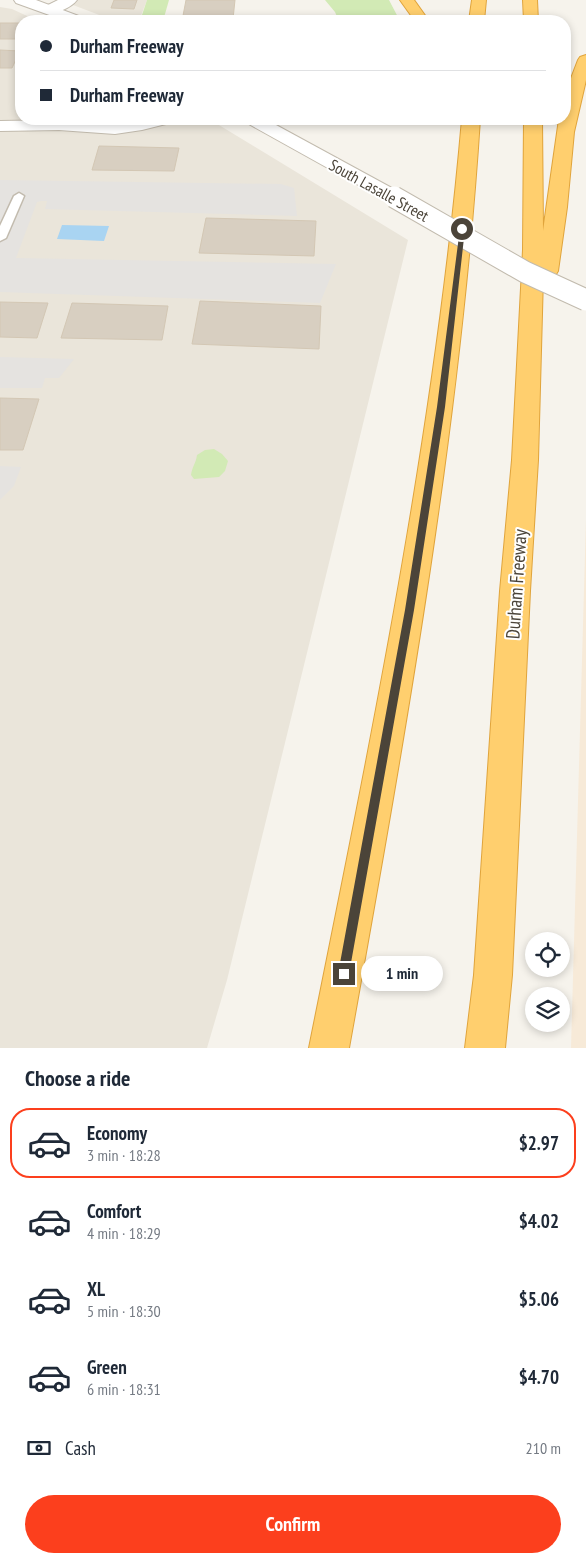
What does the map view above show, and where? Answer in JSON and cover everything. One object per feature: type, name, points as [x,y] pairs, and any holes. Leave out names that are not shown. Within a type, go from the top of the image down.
[{"type":"highway","points":[[407,0],[418,15]]},
{"type":"highway","points":[[478,15],[479,0]]},
{"type":"highway","points":[[530,0],[531,15]]},
{"type":"highway","points":[[571,98],[586,60]]},
{"type":"highway","points":[[330,1048],[409,610],[441,407],[464,214],[470,125]]},
{"type":"highway","name":"Durham Freeway","points":[[485,1048],[493,975],[528,406],[533,250],[533,125]]},
{"type":"highway","points":[[528,406],[557,206],[566,125]]},
{"type":"street","points":[[21,0],[65,15]]},
{"type":"street","points":[[51,9],[70,0]]},
{"type":"street","points":[[0,126],[23,125]]},
{"type":"street","points":[[84,125],[115,129],[142,125]]},
{"type":"street","name":"South Lasalle Street","points":[[264,125],[525,272],[586,300]]},
{"type":"lane","points":[[0,238],[19,196]]},
{"type":"shaded area","points":[[60,0],[147,0],[141,15],[99,15]]},
{"type":"shaded area","points":[[0,7],[12,9],[25,15],[15,15],[15,125],[219,125],[408,240],[227,980],[207,1048],[0,1048]]},
{"type":"shaded area","points":[[0,180],[281,184],[294,188],[297,216],[45,209],[47,201],[37,202],[16,258],[336,264],[320,303],[0,292]]},
{"type":"shaded area","points":[[0,357],[74,359],[59,378],[45,378],[42,388],[0,388]]},
{"type":"shaded area","points":[[0,466],[21,467],[14,486],[0,500]]},
{"type":"shaded area","points":[[586,519],[586,1048],[571,1048]]},
{"type":"green space","points":[[147,0],[169,0],[165,15],[142,15]]},
{"type":"green space","points":[[325,0],[389,0],[397,15],[336,15]]},
{"type":"green space","points":[[214,449],[228,461],[225,471],[219,477],[194,479],[191,475],[197,455],[205,450]]},
{"type":"water","points":[[62,225],[109,226],[104,241],[57,239]]},
{"type":"building","points":[[114,0],[137,0],[134,9],[111,8]]},
{"type":"building","points":[[186,0],[235,0],[233,15],[183,15]]},
{"type":"building","points":[[0,23],[15,23],[15,39],[0,39]]},
{"type":"building","points":[[0,50],[15,51],[15,62],[12,68],[0,68]]},
{"type":"building","points":[[99,146],[179,148],[174,171],[92,170]]},
{"type":"building","points":[[206,218],[316,221],[314,256],[199,253]]},
{"type":"building","points":[[200,301],[321,306],[319,349],[192,344]]},
{"type":"building","points":[[0,302],[48,303],[37,338],[0,337]]},
{"type":"building","points":[[72,303],[168,306],[162,340],[61,338]]},
{"type":"building","points":[[0,398],[39,399],[23,450],[0,450]]},
{"type":"route","points":[[344,974],[409,610],[441,407],[462,229]]}]
